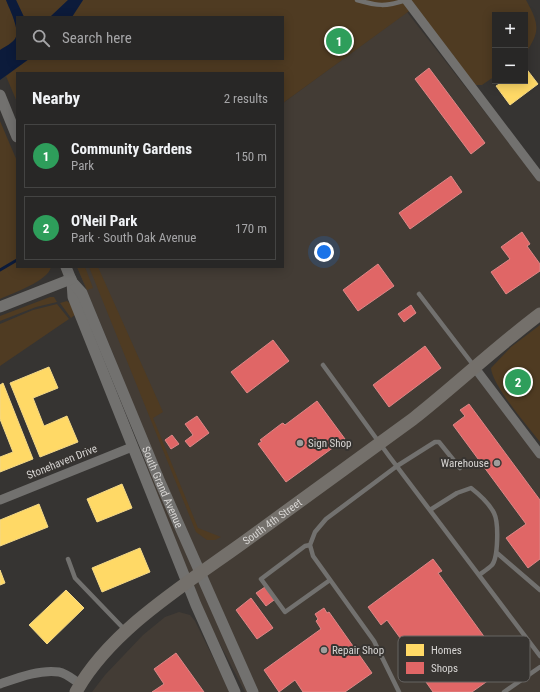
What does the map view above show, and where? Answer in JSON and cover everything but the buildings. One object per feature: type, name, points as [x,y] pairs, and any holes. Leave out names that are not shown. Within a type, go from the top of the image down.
[{"type":"main road","name":"South 4th Street","points":[[78,688],[100,659],[127,631],[201,573],[440,398],[516,332],[540,314]]},
{"type":"street","points":[[406,0],[540,177]]},
{"type":"street","points":[[0,95],[16,135]]},
{"type":"street","name":"South Grand Avenue","points":[[66,268],[72,281],[82,293],[160,482],[253,692]]},
{"type":"street","points":[[0,307],[72,281]]},
{"type":"street","name":"South Grand Avenue","points":[[72,281],[73,297],[132,447],[235,692]]},
{"type":"street","points":[[476,368],[540,454]]},
{"type":"street","name":"Stonehaven Drive","points":[[0,500],[132,447]]},
{"type":"street","name":"South 4th Street","points":[[0,684],[51,671],[66,675],[78,688]]},
{"type":"lane","points":[[357,0],[377,6],[390,6],[406,0]]},
{"type":"lane","points":[[419,294],[476,368]]},
{"type":"lane","points":[[323,365],[525,636]]},
{"type":"lane","points":[[399,692],[374,641],[313,556],[310,545],[315,532],[326,519],[397,466],[429,445],[439,442],[460,468]]},
{"type":"lane","points":[[430,510],[457,493],[471,488],[481,496],[494,514],[497,523],[497,552],[491,566],[479,575]]},
{"type":"lane","points":[[310,545],[305,546],[261,579],[285,612],[330,580]]},
{"type":"lane","points":[[497,552],[540,590]]},
{"type":"lane","points":[[68,559],[75,578],[127,631]]},
{"type":"lane","points":[[530,643],[540,656]]},
{"type":"lane","points":[[530,674],[540,667]]},
{"type":"lane","points":[[504,692],[518,682]]},
{"type":"shaded area","points":[[0,0],[6,0],[16,25],[16,35],[15,39],[0,50]]},
{"type":"shaded area","points":[[16,0],[68,0],[51,16],[24,16]]},
{"type":"shaded area","points":[[83,0],[526,0],[536,22],[536,34],[528,49],[528,12],[492,12],[492,78],[482,85],[476,85],[412,9],[284,102],[284,72],[16,72],[16,100],[6,76],[28,60],[284,60],[284,16],[73,16]]},
{"type":"shaded area","points":[[407,12],[495,125],[540,177],[540,314],[476,368],[540,454],[540,692],[245,692],[188,583],[139,444],[114,356],[77,268],[284,268],[284,102]]},
{"type":"shaded area","points":[[0,121],[16,159],[16,268],[50,268],[44,277],[37,282],[0,299]]},
{"type":"shaded area","points":[[77,268],[85,268],[93,288],[87,290]]},
{"type":"shaded area","points":[[89,268],[98,268],[163,412],[153,418],[198,528],[221,537],[215,540],[207,540],[196,532]]},
{"type":"shaded area","points":[[50,297],[54,297],[57,302],[36,307],[0,321],[0,316]]},
{"type":"shaded area","points":[[67,301],[73,306],[76,314],[71,318],[60,303]]},
{"type":"shaded area","points":[[57,304],[69,319],[0,366],[0,324],[33,310]]},
{"type":"shaded area","points":[[540,325],[540,442],[497,385],[491,368],[511,347]]},
{"type":"shaded area","points":[[179,612],[190,615],[195,621],[230,692],[92,692],[105,675],[143,635],[165,617]]},
{"type":"water","points":[[6,0],[16,0],[24,16],[16,16],[16,25]]},
{"type":"water","points":[[68,0],[83,0],[73,16],[51,16]]},
{"type":"water","points":[[16,35],[16,60],[28,60],[0,80],[0,50],[12,42]]},
{"type":"waterway","points":[[0,270],[16,261]]},
{"type":"place","name":"Community Gardens","points":[[339,41]]},
{"type":"place","name":"O'Neil Park","points":[[518,382]]},
{"type":"place","name":"Sign Shop","points":[[300,443]]},
{"type":"place","name":"Warehouse","points":[[497,463]]},
{"type":"place","name":"Repair Shop","points":[[324,650]]}]
